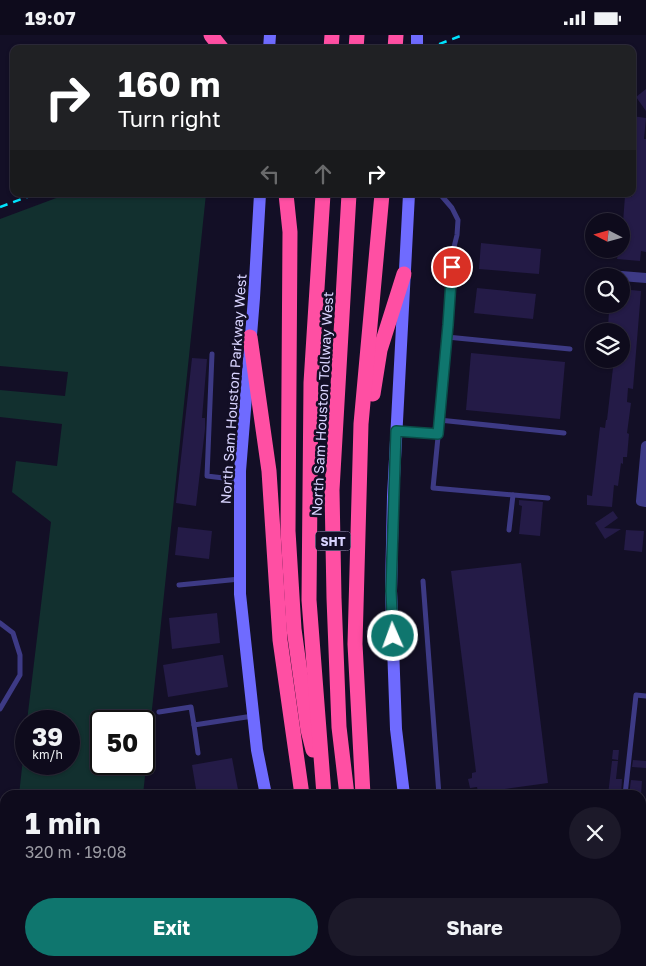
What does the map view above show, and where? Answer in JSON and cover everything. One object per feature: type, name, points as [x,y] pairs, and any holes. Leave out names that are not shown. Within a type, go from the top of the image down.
[{"type":"highway","points":[[211,35],[219,45]]},
{"type":"highway","points":[[286,197],[290,231],[288,531],[294,629],[308,730],[323,789]]},
{"type":"highway","name":"North Sam Houston Tollway West","points":[[323,789],[309,600],[311,383],[324,197]]},
{"type":"highway","name":"North Sam Houston Tollway West","points":[[346,790],[339,727],[332,491],[349,197]]},
{"type":"highway","points":[[362,790],[355,644],[361,424],[382,197]]},
{"type":"highway","points":[[360,730],[368,424],[380,350],[404,274]]},
{"type":"highway","points":[[250,337],[269,471],[280,640],[301,790]]},
{"type":"main road","name":"North Sam Houston Parkway West","points":[[260,197],[240,480],[240,594],[257,750],[265,790]]},
{"type":"main road","points":[[403,790],[396,729],[391,591],[396,431],[409,197]]},
{"type":"street","points":[[630,277],[646,278]]},
{"type":"street","points":[[644,502],[646,446]]},
{"type":"lane","points":[[443,197],[452,207],[458,220],[457,235],[452,251],[447,337],[433,488],[548,498]]},
{"type":"lane","points":[[447,337],[570,349]]},
{"type":"lane","points":[[212,354],[207,476],[240,480]]},
{"type":"lane","points":[[439,420],[564,433]]},
{"type":"lane","points":[[396,431],[438,434]]},
{"type":"lane","points":[[509,529],[513,495]]},
{"type":"lane","points":[[179,585],[240,579]]},
{"type":"lane","points":[[423,581],[439,790]]},
{"type":"lane","points":[[0,623],[13,633],[20,655],[20,675],[0,709]]},
{"type":"lane","points":[[626,790],[636,695],[646,696]]},
{"type":"lane","points":[[159,712],[191,707],[198,753]]},
{"type":"lane","points":[[194,725],[254,716]]},
{"type":"green space","points":[[59,197],[206,197],[152,710],[90,710],[90,775],[145,775],[144,790],[20,790],[21,775],[80,775],[80,710],[28,710],[51,522],[12,492],[16,461],[57,466],[62,424],[0,417],[0,390],[65,396],[68,372],[0,366],[0,219]]},
{"type":"building","points":[[646,89],[646,111],[636,97]]},
{"type":"building","points":[[636,117],[646,118],[644,139],[646,139],[646,252],[641,251],[640,261],[617,259],[630,258],[630,213],[624,213],[625,197],[636,197]]},
{"type":"building","points":[[481,243],[541,249],[539,274],[479,269]]},
{"type":"building","points":[[477,288],[536,294],[533,319],[474,313]]},
{"type":"building","points":[[630,290],[641,291],[633,389],[628,388],[627,402],[631,403],[627,433],[629,434],[627,457],[623,457],[623,464],[621,463],[618,486],[614,485],[612,507],[587,505],[587,495],[592,496],[600,427],[605,428],[607,420],[613,368],[630,368],[630,323],[608,323],[609,313],[630,313]]},
{"type":"building","points":[[471,353],[565,362],[560,419],[466,410]]},
{"type":"building","points":[[192,358],[207,359],[202,418],[205,418],[205,429],[196,506],[176,503]]},
{"type":"building","points":[[519,500],[543,502],[540,536],[519,534],[522,506],[519,505]]},
{"type":"building","points":[[613,511],[618,518],[604,528],[621,529],[605,539],[595,523]]},
{"type":"building","points":[[178,527],[212,531],[209,559],[175,555]]},
{"type":"building","points":[[626,530],[644,531],[642,552],[624,550]]},
{"type":"building","points":[[521,563],[548,783],[498,790],[470,788],[468,779],[472,778],[472,773],[476,772],[451,571]]},
{"type":"building","points":[[217,613],[220,643],[172,649],[169,618]]},
{"type":"building","points":[[223,655],[228,687],[168,697],[163,665]]},
{"type":"building","points":[[613,750],[619,750],[618,760],[612,759]]},
{"type":"building","points":[[232,758],[238,790],[196,790],[192,765]]},
{"type":"building","points":[[633,760],[646,761],[646,768],[632,767]]},
{"type":"building","points":[[612,761],[618,761],[616,779],[622,779],[621,790],[609,790]]},
{"type":"building","points":[[631,780],[642,781],[641,790],[630,790]]},
{"type":"railway","points":[[437,45],[463,35]]},
{"type":"railway","points":[[0,207],[27,197]]},
{"type":"route","points":[[393,636],[391,591],[396,431],[438,434],[452,267]]}]
